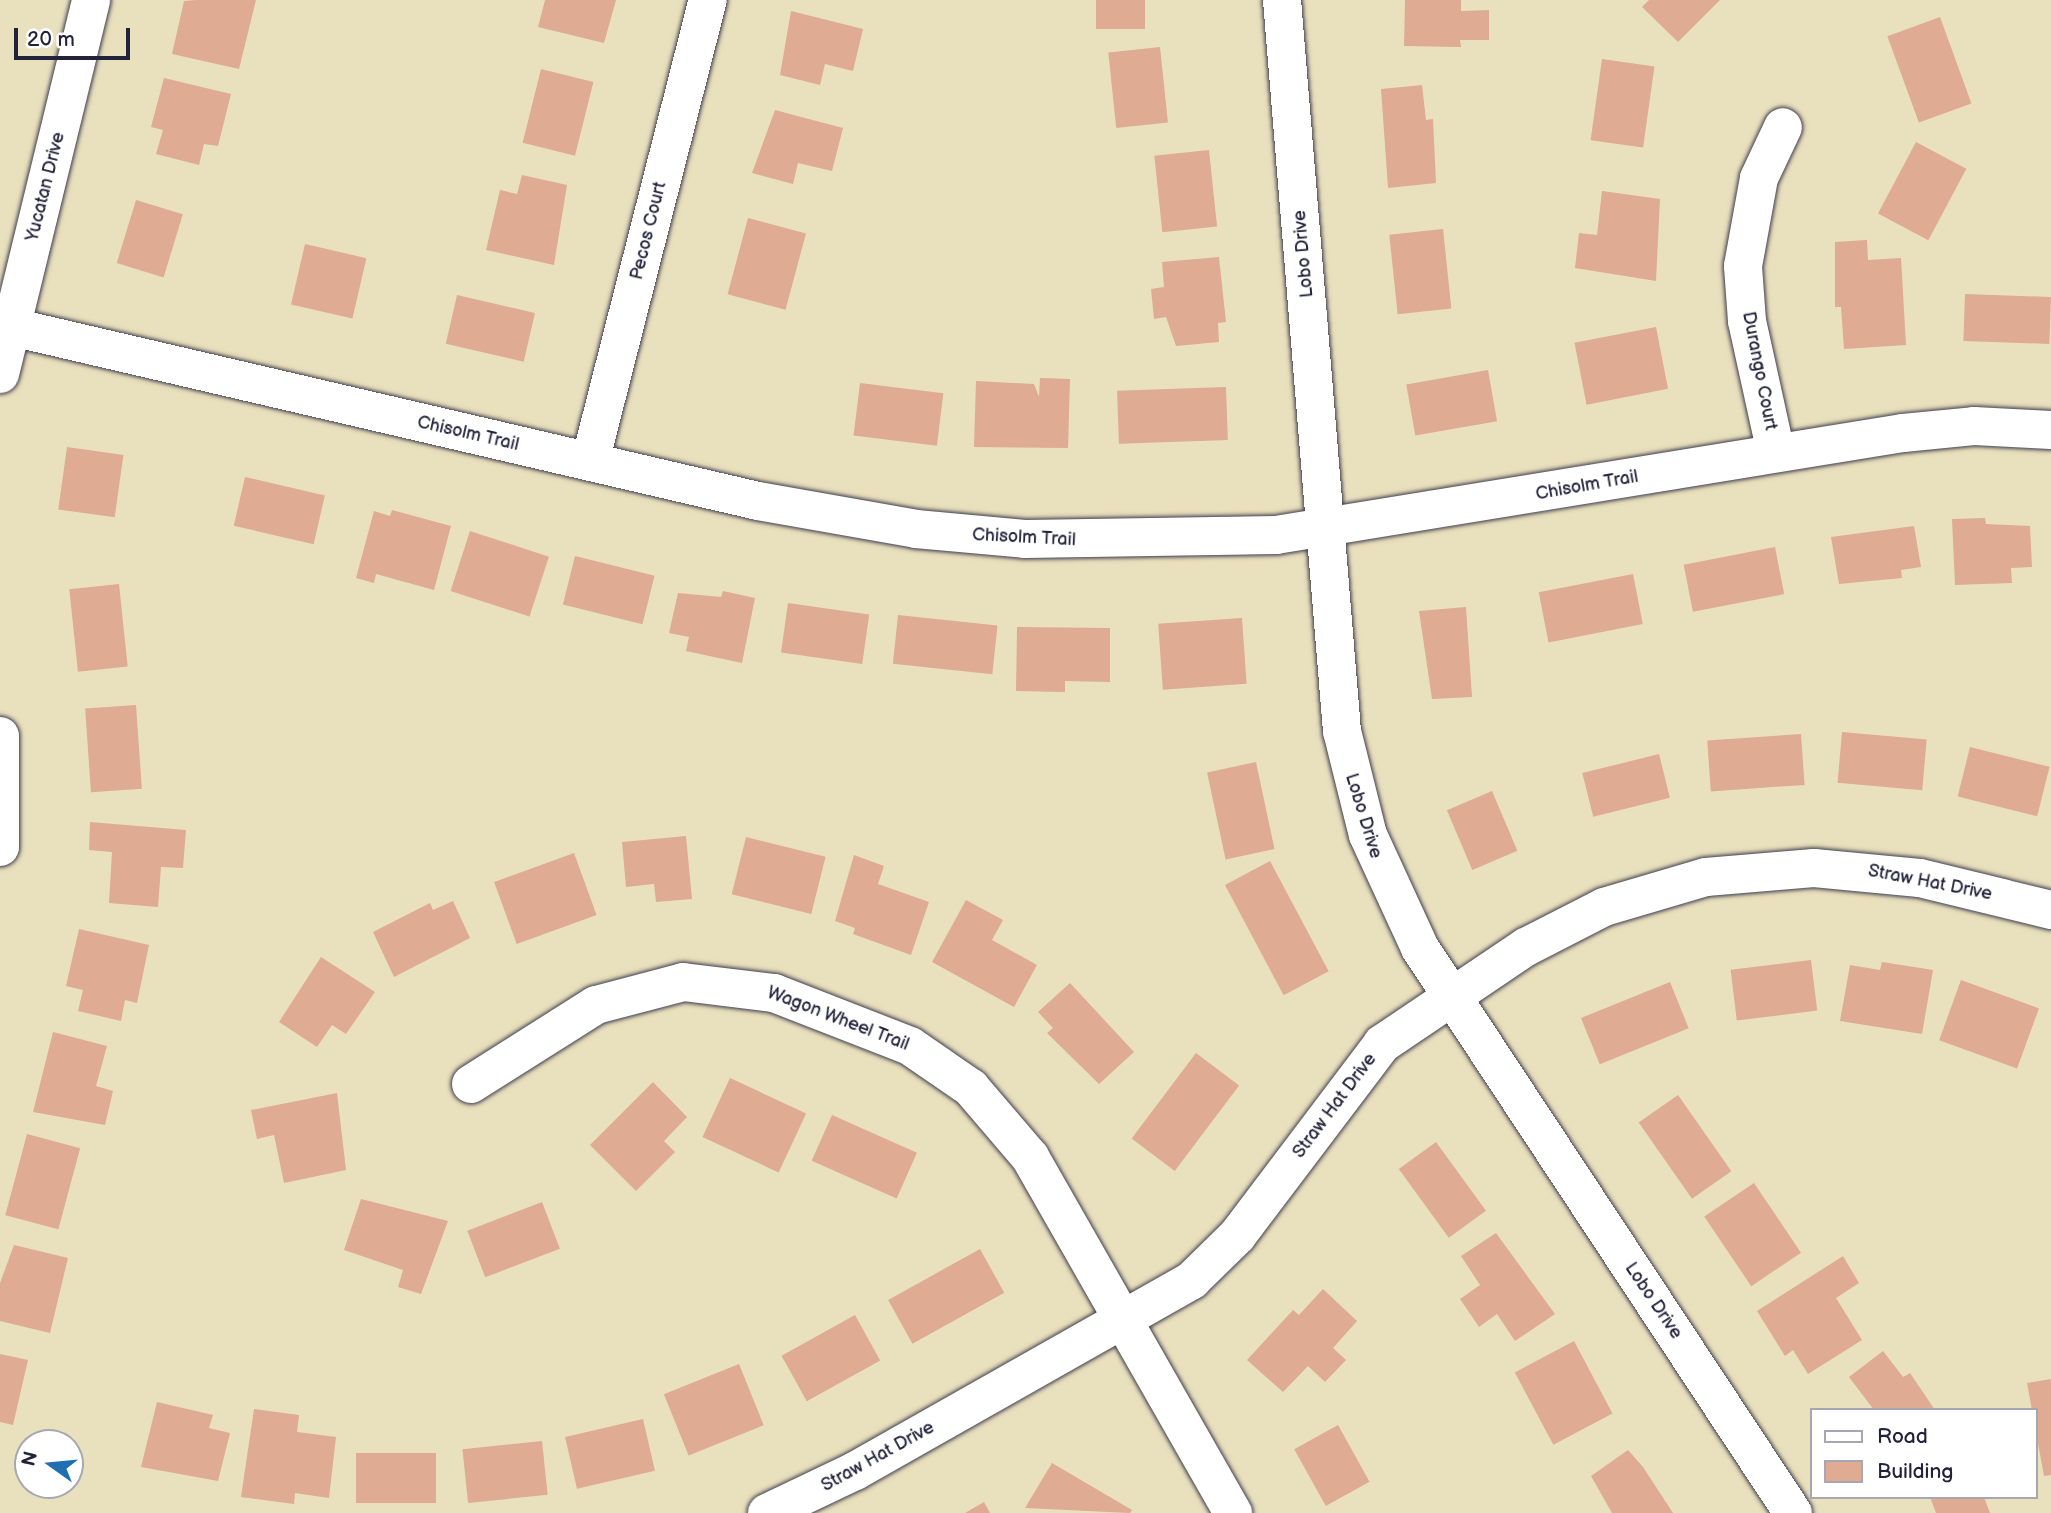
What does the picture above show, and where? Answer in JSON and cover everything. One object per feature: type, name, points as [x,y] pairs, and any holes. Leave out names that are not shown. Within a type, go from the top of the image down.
[{"type":"street","name":"Yucatan Drive","points":[[0,374],[91,0]]},
{"type":"street","name":"Pecos Court","points":[[590,462],[708,0]]},
{"type":"street","name":"Lobo Drive","points":[[1282,0],[1352,784],[1394,901],[1450,994],[1793,1513]]},
{"type":"street","name":"Durango Court","points":[[1776,453],[1747,321],[1743,267],[1759,178],[1783,127]]},
{"type":"street","name":"Chisolm Trail","points":[[12,327],[846,519],[989,537],[1144,542],[1329,529],[1921,430],[2051,430]]},
{"type":"street","points":[[0,737],[0,847]]},
{"type":"street","name":"Straw Hat Drive","points":[[767,1513],[855,1471],[1124,1320],[1216,1260],[1360,1067],[1405,1024],[1450,994],[1604,907],[1706,877],[1778,868],[1865,870],[2051,910]]},
{"type":"street","name":"Wagon Wheel Trail","points":[[471,1084],[596,1005],[649,988],[719,982],[791,998],[910,1046],[971,1088],[1030,1157],[1233,1513]]},
{"type":"building","points":[[256,0],[239,69],[172,54],[184,1]]},
{"type":"building","points":[[545,0],[616,0],[604,43],[538,27]]},
{"type":"building","points":[[1096,0],[1145,0],[1145,29],[1096,29]]},
{"type":"building","points":[[1405,0],[1461,0],[1461,11],[1489,10],[1489,40],[1460,40],[1461,47],[1404,46]]},
{"type":"building","points":[[1649,0],[1720,0],[1678,42],[1642,7]]},
{"type":"building","points":[[791,11],[863,29],[853,71],[825,64],[820,85],[780,75]]},
{"type":"building","points":[[1940,17],[1971,103],[1919,123],[1887,36]]},
{"type":"building","points":[[1160,47],[1168,123],[1116,128],[1108,52]]},
{"type":"building","points":[[1602,59],[1654,66],[1643,148],[1591,140]]},
{"type":"building","points":[[541,69],[593,82],[575,156],[523,143]]},
{"type":"building","points":[[164,78],[231,94],[218,146],[204,144],[199,165],[156,154],[163,130],[151,127]]},
{"type":"building","points":[[1422,85],[1426,120],[1433,119],[1436,183],[1388,188],[1381,89]]},
{"type":"building","points":[[775,110],[843,128],[832,171],[798,163],[793,184],[752,173]]},
{"type":"building","points":[[1916,142],[1966,169],[1928,240],[1878,214]]},
{"type":"building","points":[[1209,150],[1217,227],[1162,232],[1154,156]]},
{"type":"building","points":[[522,175],[567,185],[554,265],[486,250],[500,190],[517,194]]},
{"type":"building","points":[[1602,191],[1660,199],[1656,281],[1575,268],[1579,233],[1597,235]]},
{"type":"building","points":[[136,200],[183,214],[164,277],[117,263]]},
{"type":"building","points":[[748,218],[806,234],[786,310],[728,294]]},
{"type":"building","points":[[1443,229],[1451,309],[1398,314],[1389,235]]},
{"type":"building","points":[[1867,240],[1868,260],[1901,258],[1906,345],[1844,349],[1841,307],[1835,307],[1835,242]]},
{"type":"building","points":[[305,244],[366,258],[352,319],[291,304]]},
{"type":"building","points":[[1219,257],[1226,322],[1218,323],[1219,342],[1176,346],[1166,317],[1154,319],[1151,289],[1164,287],[1162,262]]},
{"type":"building","points":[[1965,294],[2051,297],[2049,344],[1963,341]]},
{"type":"building","points":[[457,295],[535,313],[524,362],[446,344]]},
{"type":"building","points":[[1656,327],[1668,389],[1587,405],[1575,343]]},
{"type":"building","points":[[1488,370],[1497,421],[1415,436],[1406,384]]},
{"type":"building","points":[[1040,378],[1070,379],[1068,448],[974,447],[976,381],[1034,384],[1039,397]]},
{"type":"building","points":[[860,383],[943,393],[937,446],[854,436]]},
{"type":"building","points":[[1226,387],[1228,440],[1119,444],[1117,391]]},
{"type":"building","points":[[67,447],[123,455],[115,517],[58,509]]},
{"type":"building","points":[[245,477],[325,495],[314,544],[234,526]]},
{"type":"building","points":[[392,510],[451,526],[434,590],[376,574],[374,583],[356,578],[374,511],[390,516]]},
{"type":"building","points":[[1985,518],[1986,524],[2030,526],[2032,567],[2011,568],[2012,583],[1955,585],[1952,519]]},
{"type":"building","points":[[1914,526],[1921,567],[1901,570],[1902,578],[1839,584],[1831,537]]},
{"type":"building","points":[[470,531],[549,557],[529,617],[451,591]]},
{"type":"building","points":[[1775,547],[1784,594],[1693,612],[1684,565]]},
{"type":"building","points":[[575,556],[655,576],[642,624],[563,605]]},
{"type":"building","points":[[1633,574],[1643,624],[1548,642],[1539,592]]},
{"type":"building","points":[[119,584],[128,667],[78,672],[69,589]]},
{"type":"building","points":[[723,591],[755,598],[742,663],[686,651],[689,637],[669,633],[678,593],[721,597]]},
{"type":"building","points":[[788,603],[869,614],[862,664],[781,653]]},
{"type":"building","points":[[1466,607],[1472,697],[1432,699],[1419,611]]},
{"type":"building","points":[[898,615],[997,625],[992,674],[893,664]]},
{"type":"building","points":[[1242,618],[1247,684],[1163,690],[1158,624]]},
{"type":"building","points":[[1017,627],[1110,628],[1110,682],[1065,681],[1065,692],[1016,691]]},
{"type":"building","points":[[136,705],[142,789],[91,792],[85,709]]},
{"type":"building","points":[[1842,732],[1927,739],[1922,790],[1838,783]]},
{"type":"building","points":[[1801,734],[1805,785],[1711,791],[1707,741]]},
{"type":"building","points":[[1970,747],[2050,767],[2037,816],[1958,796]]},
{"type":"building","points":[[1659,754],[1670,798],[1593,817],[1582,773]]},
{"type":"building","points":[[1256,762],[1275,849],[1226,859],[1207,772]]},
{"type":"building","points":[[1492,791],[1517,851],[1472,870],[1447,810]]},
{"type":"building","points":[[90,822],[186,830],[183,868],[161,867],[158,907],[109,903],[112,852],[89,850]]},
{"type":"building","points":[[686,836],[692,899],[656,902],[654,884],[626,887],[622,842]]},
{"type":"building","points":[[746,837],[826,857],[811,914],[732,894]]},
{"type":"building","points":[[574,853],[597,915],[517,944],[494,882]]},
{"type":"building","points":[[854,855],[884,866],[878,884],[929,902],[911,955],[853,934],[855,928],[835,921]]},
{"type":"building","points":[[1270,861],[1329,971],[1284,995],[1225,885]]},
{"type":"building","points":[[966,900],[1003,920],[992,940],[1037,965],[1014,1007],[932,962]]},
{"type":"building","points":[[453,901],[470,938],[394,977],[373,932],[430,903],[433,910]]},
{"type":"building","points":[[79,929],[149,945],[137,1003],[125,1000],[121,1021],[78,1011],[83,990],[66,986]]},
{"type":"building","points":[[321,957],[375,992],[346,1034],[332,1025],[317,1047],[279,1022]]},
{"type":"building","points":[[1811,960],[1817,1011],[1737,1020],[1731,970]]},
{"type":"building","points":[[1882,962],[1933,970],[1922,1034],[1840,1021],[1850,965],[1880,970]]},
{"type":"building","points":[[1961,980],[2039,1008],[2017,1069],[1939,1040]]},
{"type":"building","points":[[1670,982],[1689,1028],[1600,1064],[1581,1018]]},
{"type":"building","points":[[1070,983],[1134,1052],[1099,1084],[1047,1033],[1053,1028],[1038,1012]]},
{"type":"building","points":[[53,1032],[107,1046],[96,1086],[113,1091],[105,1125],[33,1112]]},
{"type":"building","points":[[1196,1053],[1239,1085],[1175,1171],[1132,1138]]},
{"type":"building","points":[[730,1078],[806,1113],[779,1172],[703,1137]]},
{"type":"building","points":[[653,1082],[687,1117],[664,1141],[675,1152],[636,1191],[590,1145]]},
{"type":"building","points":[[337,1093],[346,1170],[284,1183],[274,1135],[257,1139],[251,1110]]},
{"type":"building","points":[[1678,1095],[1731,1171],[1692,1199],[1639,1123]]},
{"type":"building","points":[[832,1115],[917,1153],[897,1199],[812,1161]]},
{"type":"building","points":[[27,1134],[80,1148],[58,1229],[5,1215]]},
{"type":"building","points":[[1436,1142],[1486,1211],[1449,1238],[1399,1169]]},
{"type":"building","points":[[1754,1183],[1801,1253],[1751,1286],[1704,1217]]},
{"type":"building","points":[[361,1199],[448,1221],[421,1294],[398,1287],[403,1270],[344,1250]]},
{"type":"building","points":[[542,1202],[560,1249],[485,1277],[467,1231]]},
{"type":"building","points":[[1496,1233],[1555,1314],[1515,1341],[1497,1314],[1479,1327],[1460,1299],[1480,1285],[1461,1256]]},
{"type":"building","points":[[14,1245],[68,1258],[50,1333],[0,1321],[0,1283]]},
{"type":"building","points":[[980,1249],[1004,1293],[912,1344],[888,1300]]},
{"type":"building","points":[[1843,1256],[1859,1283],[1836,1298],[1862,1340],[1808,1374],[1793,1350],[1785,1356],[1757,1311]]},
{"type":"building","points":[[1323,1289],[1357,1321],[1333,1348],[1346,1360],[1325,1382],[1308,1366],[1283,1392],[1247,1360],[1293,1310],[1299,1315]]},
{"type":"building","points":[[855,1315],[880,1360],[807,1401],[782,1356]]},
{"type":"building","points":[[1574,1341],[1612,1413],[1553,1445],[1515,1372]]},
{"type":"building","points":[[1883,1351],[1903,1377],[1910,1373],[1934,1408],[1872,1408],[1849,1377]]},
{"type":"building","points":[[0,1354],[28,1360],[13,1425],[0,1422]]},
{"type":"building","points":[[739,1364],[764,1425],[689,1456],[664,1394]]},
{"type":"building","points":[[2051,1379],[2051,1475],[2044,1476],[2037,1438],[2037,1408],[2032,1408],[2027,1383]]},
{"type":"building","points":[[157,1402],[213,1415],[209,1428],[230,1433],[218,1481],[141,1467]]},
{"type":"building","points":[[254,1409],[299,1415],[297,1432],[336,1437],[329,1498],[295,1493],[294,1504],[241,1497]]},
{"type":"building","points":[[643,1419],[655,1471],[577,1489],[565,1437]]},
{"type":"building","points":[[1338,1425],[1370,1482],[1326,1506],[1294,1449]]},
{"type":"building","points":[[542,1441],[548,1495],[468,1503],[462,1449]]},
{"type":"building","points":[[1628,1450],[1643,1467],[1673,1513],[1612,1513],[1591,1476]]},
{"type":"building","points":[[356,1453],[436,1453],[436,1503],[356,1503]]},
{"type":"building","points":[[1052,1463],[1132,1510],[1130,1513],[1025,1508]]},
{"type":"building","points":[[1931,1499],[1985,1499],[1990,1513],[1936,1513]]},
{"type":"building","points":[[984,1502],[990,1513],[965,1513]]}]
